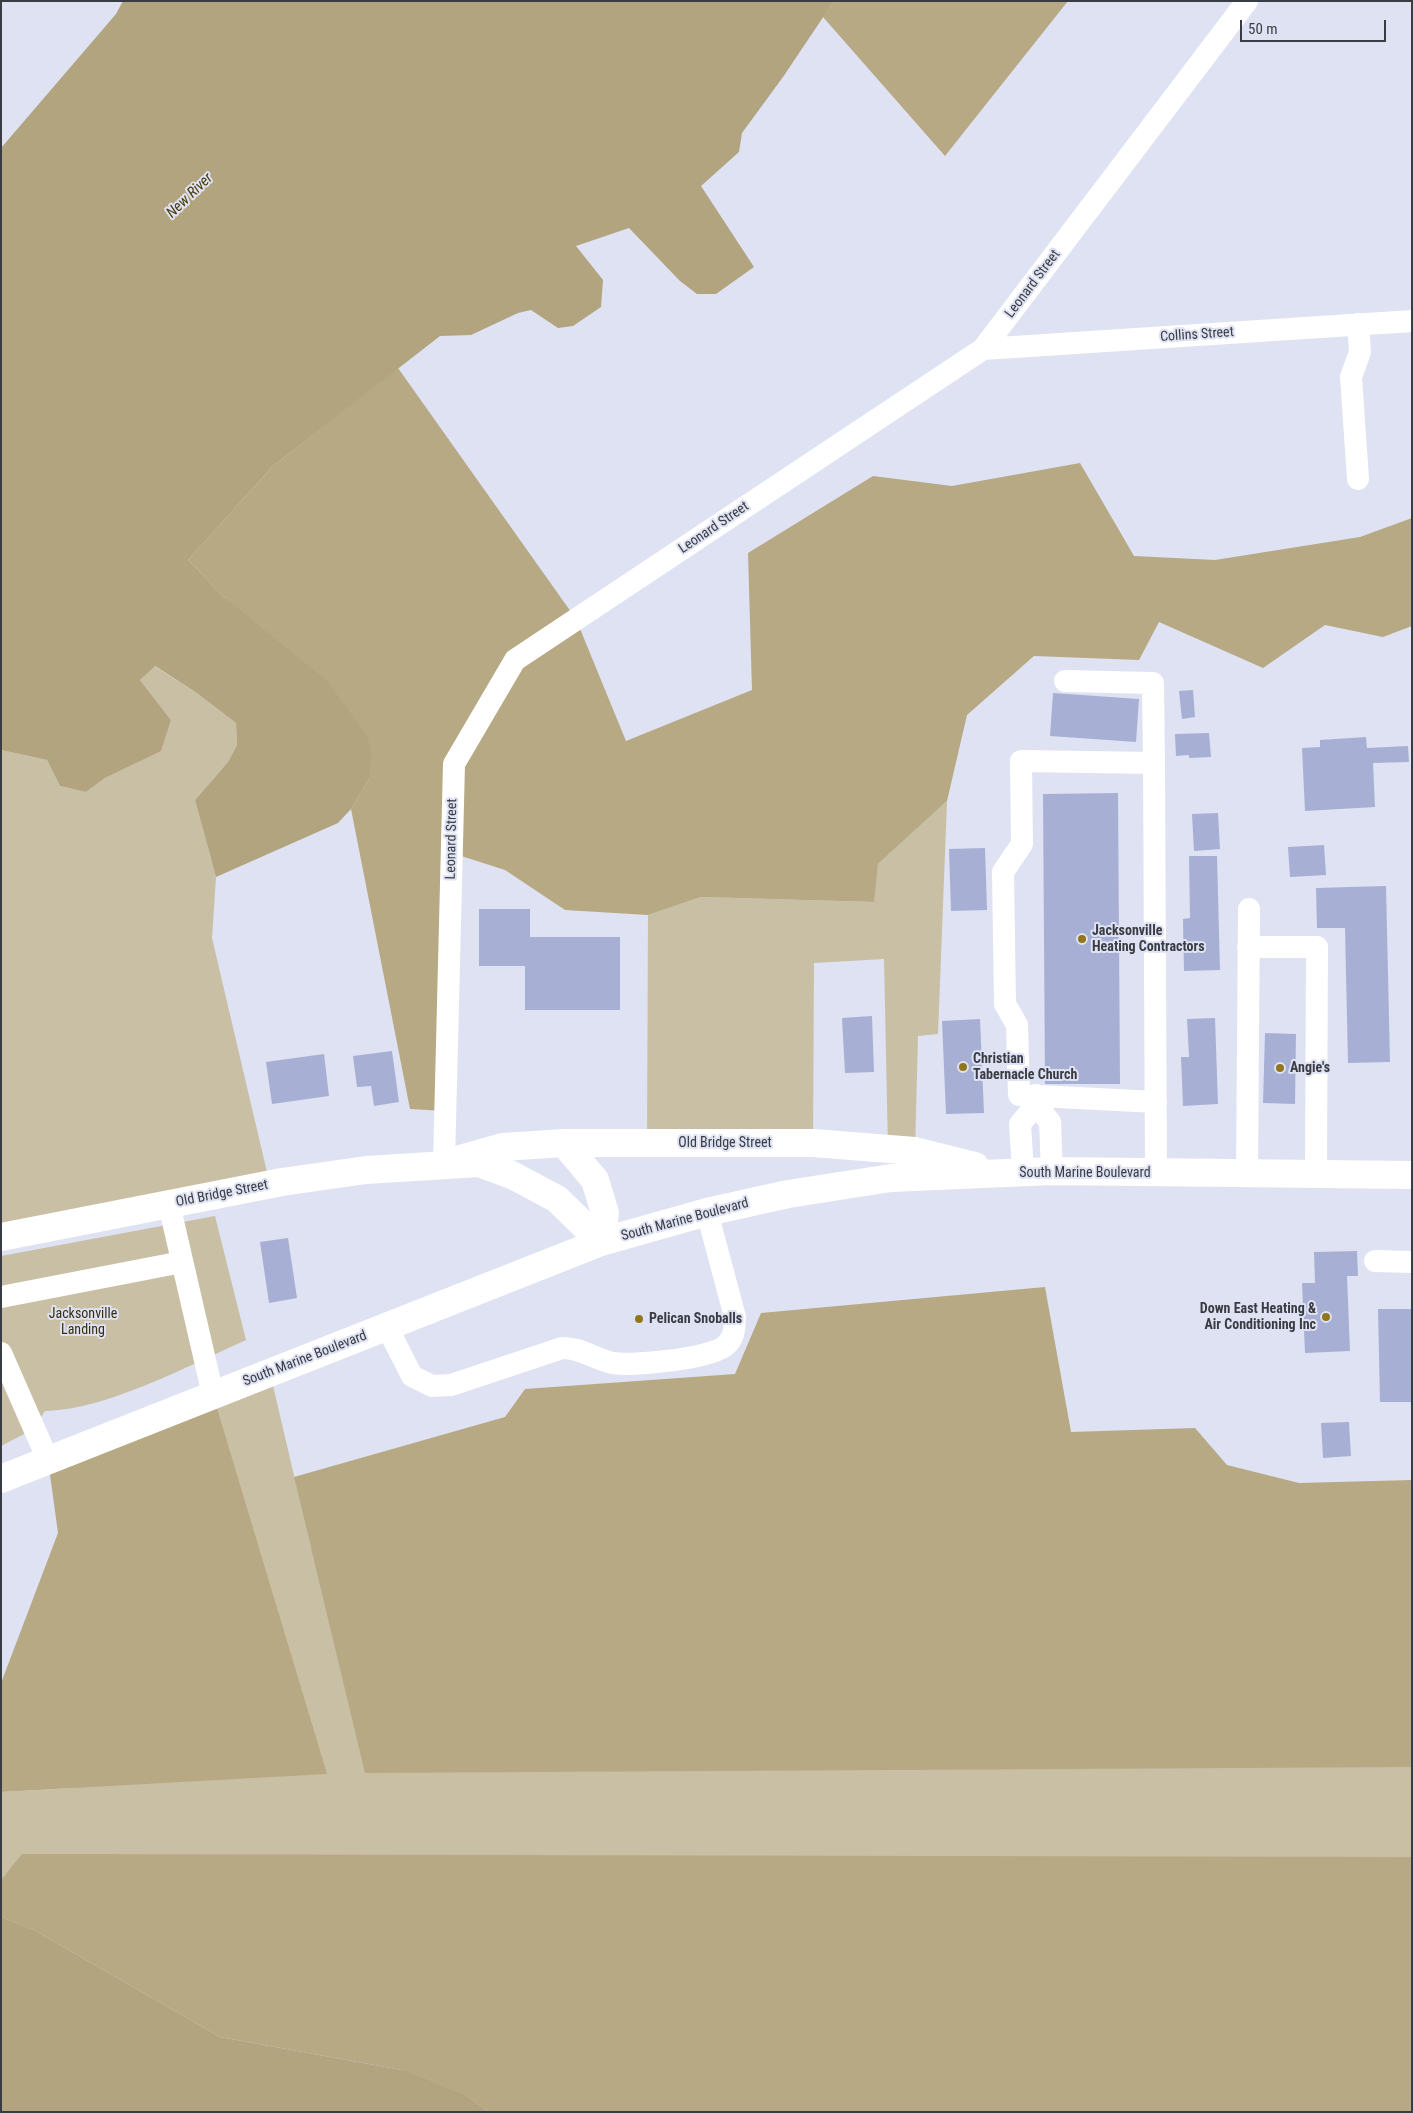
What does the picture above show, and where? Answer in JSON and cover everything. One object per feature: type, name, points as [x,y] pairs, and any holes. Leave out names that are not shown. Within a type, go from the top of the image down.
[{"type":"main road","name":"Old Bridge Street","points":[[444,1163],[503,1147],[564,1143],[813,1143],[915,1151],[1014,1173]]},
{"type":"main road","points":[[564,1143],[595,1180],[606,1213],[601,1242]]},
{"type":"main road","name":"Old Bridge Street","points":[[1,1237],[282,1182],[356,1171],[444,1163],[479,1163],[512,1175],[556,1199],[601,1242]]},
{"type":"main road","name":"South Marine Boulevard","points":[[1,1479],[601,1242],[707,1212],[788,1194],[891,1178],[1052,1171],[1412,1175]]},
{"type":"street","name":"Leonard Street","points":[[444,1163],[454,764],[515,660],[982,350],[1247,1]]},
{"type":"street","name":"Collins Street","points":[[982,350],[1412,321]]},
{"type":"street","points":[[1358,324],[1360,352],[1351,377],[1358,479]]},
{"type":"street","points":[[1065,681],[1153,683],[1156,1173]]},
{"type":"street","points":[[1154,762],[1021,761],[1022,844],[1003,872],[1005,1004],[1017,1024],[1019,1095],[1036,1100],[1156,1102]]},
{"type":"street","points":[[1247,1172],[1248,909]]},
{"type":"street","points":[[1248,947],[1317,947],[1316,1173]]},
{"type":"street","points":[[1036,1100],[1050,1122],[1052,1171]]},
{"type":"street","points":[[1014,1173],[1020,1124],[1036,1100]]},
{"type":"street","points":[[169,1204],[213,1395]]},
{"type":"street","points":[[387,1327],[412,1376],[432,1386],[451,1385],[562,1348],[570,1347],[613,1363],[638,1364],[696,1356],[725,1347],[734,1335],[735,1317],[707,1212]]},
{"type":"street","points":[[1375,1261],[1412,1262]]},
{"type":"street","points":[[1,1296],[182,1262]]},
{"type":"street","points":[[2,1357],[48,1460]]},
{"type":"green space","points":[[154,666],[194,691],[236,723],[237,745],[228,762],[195,800],[216,877],[212,938],[270,1185],[1,1237],[1,750],[47,760],[60,786],[86,792],[105,778],[160,751],[171,720],[140,680]]},
{"type":"green space","points":[[947,801],[938,1034],[918,1036],[915,1151],[888,1149],[884,959],[814,963],[813,1143],[647,1143],[648,915],[701,897],[873,902],[878,864]]},
{"type":"green space","name":"Jacksonville Landing","points":[[215,1216],[246,1340],[121,1395],[69,1409],[45,1411],[32,1430],[1,1446],[1,1256]]},
{"type":"green space","points":[[270,1373],[311,1548],[1412,1563],[1412,2112],[489,2112],[464,2094],[1,1917],[1,1792],[74,1788],[213,1395]]},
{"type":"shaded area","points":[[834,1],[1068,1],[945,156],[823,17]]},
{"type":"shaded area","points":[[398,368],[576,619],[626,741],[752,690],[748,553],[873,476],[952,486],[1080,463],[1134,556],[1215,560],[1360,537],[1412,518],[1412,626],[1383,637],[1325,625],[1263,668],[1159,622],[1139,660],[1034,656],[967,715],[947,801],[878,864],[874,902],[701,897],[648,915],[565,910],[505,870],[452,853],[445,1111],[410,1109],[351,809],[369,779],[225,598],[188,560],[273,466]]},
{"type":"shaded area","points":[[1045,1287],[1071,1432],[1195,1428],[1227,1465],[1299,1483],[1412,1480],[1412,1767],[365,1773],[294,1477],[505,1417],[525,1389],[735,1374],[761,1313]]},
{"type":"shaded area","points":[[213,1395],[327,1774],[1,1792],[1,1683],[58,1533],[48,1460]]},
{"type":"shaded area","points":[[22,1854],[1412,1857],[1412,2112],[489,2112],[464,2094],[407,2071],[220,2037],[34,1930],[1,1917],[1,1880]]},
{"type":"water","name":"New River","points":[[123,1],[834,1],[783,77],[742,133],[739,152],[701,186],[754,267],[716,294],[697,294],[680,281],[629,228],[576,246],[603,280],[601,307],[573,326],[558,328],[531,310],[518,313],[471,335],[440,336],[273,466],[188,560],[225,598],[327,681],[368,737],[371,754],[369,779],[351,809],[338,823],[216,877],[195,800],[228,762],[237,745],[236,723],[194,691],[155,666],[140,680],[171,720],[161,751],[105,778],[86,792],[60,786],[47,760],[1,750],[1,148],[116,14]]},
{"type":"water","points":[[1,1917],[34,1930],[220,2037],[407,2071],[464,2094],[489,2112],[1,2112]]},
{"type":"building","points":[[1193,690],[1195,717],[1182,719],[1179,691]]},
{"type":"building","points":[[1053,693],[1139,699],[1136,742],[1050,736]]},
{"type":"building","points":[[1209,733],[1211,757],[1189,758],[1189,755],[1176,756],[1175,734]]},
{"type":"building","points":[[1366,737],[1367,748],[1408,746],[1409,762],[1373,763],[1375,807],[1305,811],[1302,748],[1320,747],[1320,740]]},
{"type":"building","name":"Jacksonville Heating Contractors","points":[[1118,793],[1120,1084],[1045,1084],[1043,794]]},
{"type":"building","points":[[1218,813],[1220,849],[1194,851],[1192,814]]},
{"type":"building","points":[[1324,845],[1326,875],[1290,877],[1288,847]]},
{"type":"building","points":[[985,848],[987,910],[951,911],[949,849]]},
{"type":"building","points":[[1189,856],[1217,856],[1220,970],[1184,971],[1183,919],[1190,918]]},
{"type":"building","points":[[1386,886],[1390,1062],[1348,1063],[1345,928],[1317,928],[1316,888]]},
{"type":"building","points":[[479,909],[530,909],[530,937],[620,937],[620,1010],[525,1010],[525,966],[479,966]]},
{"type":"building","points":[[872,1016],[874,1072],[845,1073],[842,1018]]},
{"type":"building","points":[[1215,1018],[1218,1104],[1183,1106],[1181,1057],[1189,1057],[1187,1019]]},
{"type":"building","name":"Christian Tabernacle Church","points":[[980,1019],[984,1113],[946,1114],[942,1021]]},
{"type":"building","name":"Angie's","points":[[1265,1033],[1296,1034],[1295,1104],[1263,1103]]},
{"type":"building","points":[[392,1051],[399,1102],[374,1106],[371,1086],[357,1087],[353,1056]]},
{"type":"building","points":[[324,1054],[329,1096],[272,1104],[266,1062]]},
{"type":"building","points":[[288,1238],[297,1298],[269,1303],[260,1242]]},
{"type":"building","name":"Down East Heating & Air Conditioning Inc","points":[[1357,1251],[1358,1276],[1347,1276],[1350,1351],[1305,1353],[1302,1283],[1315,1283],[1314,1252]]},
{"type":"building","points":[[1378,1309],[1412,1309],[1412,1402],[1380,1402]]},
{"type":"building","points":[[1349,1422],[1351,1456],[1323,1458],[1321,1423]]},
{"type":"place","name":"Jacksonville Heating Contractors","points":[[1082,939]]},
{"type":"place","name":"Christian Tabernacle Church","points":[[963,1067]]},
{"type":"place","name":"Angie's","points":[[1280,1068]]},
{"type":"place","name":"Down East Heating & Air Conditioning Inc","points":[[1326,1317]]},
{"type":"place","name":"Pelican Snoballs","points":[[639,1319]]}]
